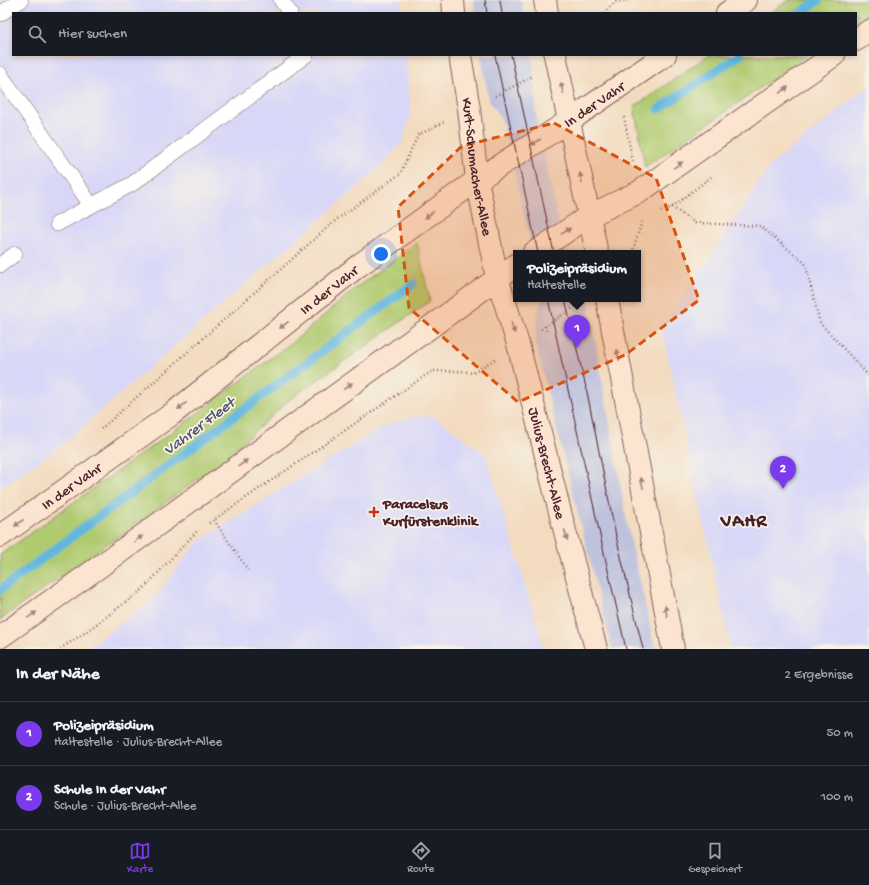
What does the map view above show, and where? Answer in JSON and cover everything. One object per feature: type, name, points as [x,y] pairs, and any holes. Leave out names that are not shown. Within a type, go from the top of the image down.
[{"type":"main road","points":[[453,0],[454,12]]},
{"type":"main road","points":[[545,0],[547,12]]},
{"type":"main road","points":[[728,12],[746,0]]},
{"type":"main road","points":[[857,39],[869,31]]},
{"type":"main road","name":"Kurt-Schumacher-Allee","points":[[460,56],[469,110],[477,180],[498,277]]},
{"type":"main road","points":[[555,56],[596,250]]},
{"type":"main road","name":"In der Vahr","points":[[0,536],[172,414],[358,266],[477,180],[569,121],[664,56]]},
{"type":"main road","points":[[538,250],[589,216],[639,192],[833,56]]},
{"type":"main road","points":[[0,637],[513,267]]},
{"type":"main road","name":"Julius-Brecht-Allee","points":[[498,277],[518,344],[596,649]]},
{"type":"main road","points":[[608,302],[673,649]]},
{"type":"lane","points":[[0,14],[21,0]]},
{"type":"lane","points":[[281,0],[289,12]]},
{"type":"lane","points":[[57,224],[132,184],[305,56]]},
{"type":"lane","points":[[0,74],[91,205]]},
{"type":"lane","points":[[0,265],[15,254]]},
{"type":"path","points":[[605,12],[614,2],[629,0]]},
{"type":"path","points":[[618,87],[639,192],[642,219],[633,250]]},
{"type":"path","points":[[95,434],[336,220],[400,174],[412,149]]},
{"type":"path","points":[[672,207],[694,223],[760,226],[804,263],[820,323],[869,376]]},
{"type":"path","points":[[545,326],[547,332]]},
{"type":"path","points":[[208,524],[432,371],[461,371]]},
{"type":"path","points":[[214,520],[248,570]]},
{"type":"path","points":[[60,649],[86,632],[142,590],[197,531],[203,527]]},
{"type":"highlighted area","points":[[554,123],[656,178],[699,300],[625,355],[518,402],[409,308],[398,207],[462,146]]},
{"type":"shaded area","points":[[0,0],[401,0],[402,12],[12,12],[12,56],[406,56],[411,111],[403,141],[380,167],[60,446],[0,488]]},
{"type":"shaded area","points":[[474,0],[521,0],[523,12],[475,12]]},
{"type":"shaded area","points":[[481,56],[532,56],[536,103],[535,110],[564,250],[532,250],[502,120],[489,101]]},
{"type":"shaded area","points":[[869,86],[869,649],[731,649],[662,329],[771,165]]},
{"type":"shaded area","points":[[540,302],[589,302],[628,528],[655,649],[612,649],[536,346],[537,320]]},
{"type":"shaded area","name":"Paracelsus Kurfürstenklinik","points":[[421,416],[435,417],[486,455],[544,649],[84,649],[148,604],[164,586],[183,559],[202,539],[384,426],[401,420]]},
{"type":"green space","points":[[789,0],[869,0],[869,12],[857,20],[857,12],[771,12]]},
{"type":"green space","points":[[708,56],[807,56],[645,167],[634,107]]},
{"type":"green space","points":[[417,243],[430,301],[290,399],[217,466],[0,620],[0,555],[183,424],[294,341],[357,287]]},
{"type":"waterway","name":"Vahrer Fleet","points":[[801,12],[819,0]]},
{"type":"waterway","name":"Vahrer Fleet","points":[[659,109],[738,56]]},
{"type":"waterway","name":"Vahrer Fleet","points":[[0,590],[413,284]]},
{"type":"tram line","points":[[485,0],[487,12]]},
{"type":"tram line","points":[[500,0],[502,12]]},
{"type":"tram line","points":[[495,56],[537,250]]},
{"type":"tram line","points":[[511,56],[553,250]]},
{"type":"tram line","points":[[549,302],[626,649]]},
{"type":"tram line","points":[[566,302],[587,392],[616,536],[643,649]]},
{"type":"place","name":"Polizeipräsidium","points":[[577,348]]},
{"type":"place","name":"Schule In der Vahr","points":[[783,489]]},
{"type":"place","name":"Paracelsus Kurfürstenklinik","points":[[374,512]]},
{"type":"district","name":"VAHR","points":[[744,519]]}]
